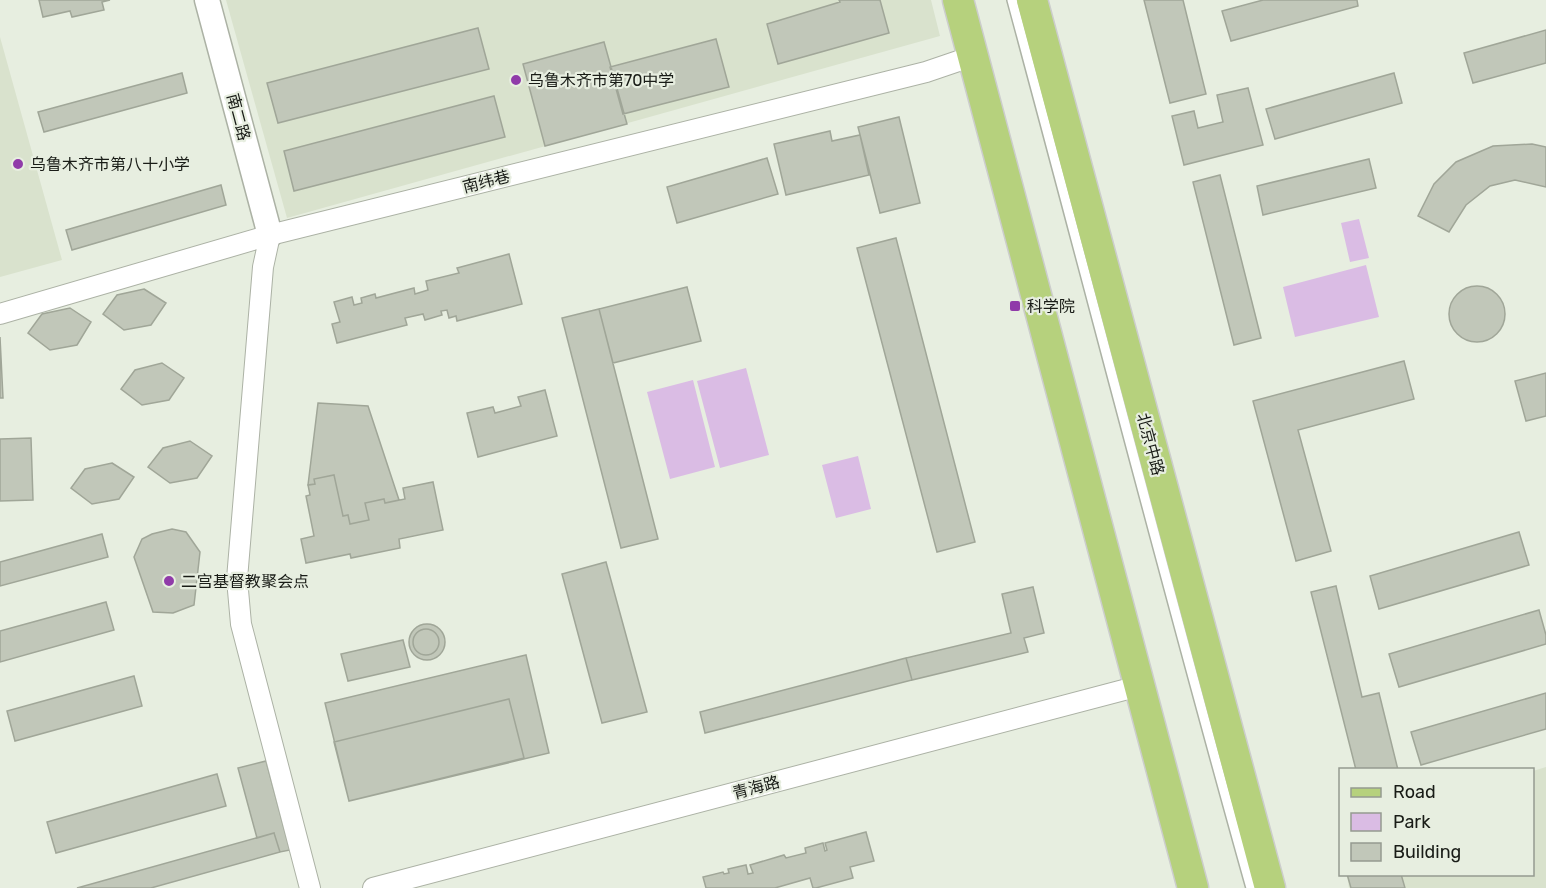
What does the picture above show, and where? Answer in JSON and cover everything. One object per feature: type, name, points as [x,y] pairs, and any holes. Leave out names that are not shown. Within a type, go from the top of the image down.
[{"type":"main road","points":[[958,0],[1193,888]]},
{"type":"main road","name":"北京中路","points":[[1032,0],[1270,888]]},
{"type":"street","name":"南二路","points":[[207,0],[270,235]]},
{"type":"street","name":"南纬巷","points":[[0,314],[270,235],[926,72],[973,56]]},
{"type":"street","points":[[270,235],[263,267],[237,579],[241,624],[310,888]]},
{"type":"street","name":"青海路","points":[[373,888],[1139,686]]},
{"type":"lane","points":[[1012,0],[1251,888]]},
{"type":"shaded area","name":"乌鲁木齐市第70中学","points":[[226,0],[931,0],[940,36],[287,218]]},
{"type":"shaded area","name":"乌鲁木齐市第八十小学","points":[[0,37],[62,260],[0,277]]},
{"type":"shaded area","points":[[1546,767],[1546,888],[1349,888],[1347,876],[1534,876],[1534,771]]},
{"type":"green space","points":[[1359,219],[1369,258],[1350,262],[1341,223]]},
{"type":"green space","points":[[1366,265],[1379,317],[1295,337],[1283,287]]},
{"type":"green space","points":[[746,368],[769,455],[720,468],[697,381]]},
{"type":"green space","points":[[693,380],[715,467],[670,479],[647,392]]},
{"type":"green space","points":[[858,456],[871,509],[836,518],[822,465]]},
{"type":"building","points":[[39,0],[110,0],[102,2],[104,10],[72,17],[70,11],[43,17]]},
{"type":"building","points":[[839,0],[880,0],[889,33],[778,64],[767,24],[840,2]]},
{"type":"building","points":[[1144,0],[1183,0],[1206,94],[1170,103]]},
{"type":"building","points":[[1263,0],[1357,0],[1358,6],[1231,41],[1222,11]]},
{"type":"building","points":[[478,28],[489,69],[278,123],[267,83]]},
{"type":"building","points":[[1546,30],[1546,63],[1473,83],[1464,53]]},
{"type":"building","points":[[716,39],[729,87],[623,114],[610,67]]},
{"type":"building","points":[[604,42],[627,124],[545,146],[523,64]]},
{"type":"building","points":[[182,73],[187,93],[44,132],[38,112]]},
{"type":"building","points":[[1394,73],[1402,103],[1275,139],[1266,109]]},
{"type":"building","points":[[1248,88],[1263,145],[1184,165],[1172,116],[1194,111],[1198,128],[1223,122],[1217,95]]},
{"type":"building","points":[[494,96],[505,137],[294,191],[284,151]]},
{"type":"building","points":[[899,117],[920,203],[880,213],[858,127]]},
{"type":"building","points":[[830,131],[832,141],[860,135],[869,175],[786,195],[774,144]]},
{"type":"building","points":[[1532,144],[1546,147],[1546,187],[1515,180],[1490,186],[1466,205],[1449,232],[1418,216],[1434,184],[1456,162],[1493,146]]},
{"type":"building","points":[[767,158],[778,194],[677,223],[667,187]]},
{"type":"building","points":[[1369,159],[1376,188],[1263,215],[1257,186]]},
{"type":"building","points":[[1220,175],[1261,338],[1234,345],[1193,182]]},
{"type":"building","points":[[221,185],[226,205],[72,250],[66,230]]},
{"type":"building","points":[[896,238],[975,542],[937,552],[857,248]]},
{"type":"building","points":[[509,254],[522,304],[457,321],[456,316],[449,318],[447,310],[441,311],[442,315],[425,320],[423,314],[405,318],[407,325],[337,343],[332,324],[340,322],[334,302],[352,297],[354,305],[362,303],[361,298],[375,294],[376,298],[414,288],[415,294],[428,290],[426,281],[459,273],[457,268]]},
{"type":"building","points":[[1477,286],[1488,288],[1497,294],[1503,303],[1505,314],[1503,325],[1497,334],[1488,340],[1477,342],[1466,340],[1457,334],[1451,325],[1449,314],[1451,303],[1457,294],[1466,288]]},
{"type":"building","points":[[687,287],[701,341],[613,363],[599,309]]},
{"type":"building","points":[[144,289],[166,303],[151,325],[124,330],[103,314],[117,295]]},
{"type":"building","points":[[70,308],[91,322],[77,345],[50,350],[28,333],[42,314]]},
{"type":"building","points":[[599,309],[658,539],[621,548],[562,318]]},
{"type":"building","points":[[0,337],[3,398],[0,398]]},
{"type":"building","points":[[1404,361],[1414,399],[1298,430],[1331,551],[1296,561],[1253,401]]},
{"type":"building","points":[[162,363],[184,378],[169,400],[142,405],[121,389],[135,370]]},
{"type":"building","points":[[1546,373],[1546,416],[1526,421],[1515,381]]},
{"type":"building","points":[[545,390],[557,436],[478,457],[467,413],[493,407],[495,413],[521,406],[518,397]]},
{"type":"building","points":[[318,403],[368,406],[399,500],[385,503],[384,499],[365,503],[369,520],[350,524],[348,515],[343,516],[334,475],[314,479],[315,484],[308,485]]},
{"type":"building","points":[[31,438],[33,500],[0,501],[0,439]]},
{"type":"building","points":[[190,441],[212,456],[197,478],[170,483],[148,467],[163,448]]},
{"type":"building","points":[[112,463],[134,477],[119,499],[92,504],[71,488],[85,469]]},
{"type":"building","points":[[334,475],[343,516],[348,515],[350,524],[369,520],[365,503],[384,499],[385,503],[405,499],[403,488],[433,482],[443,530],[399,539],[400,548],[351,558],[350,554],[306,563],[301,539],[314,536],[306,496],[310,495],[308,485],[315,484],[314,479]]},
{"type":"building","name":"二宫基督教聚会点","points":[[172,529],[186,532],[200,552],[194,605],[173,613],[153,612],[134,557],[142,539]]},
{"type":"building","points":[[1519,532],[1529,565],[1379,609],[1370,576]]},
{"type":"building","points":[[102,534],[108,557],[0,586],[0,562]]},
{"type":"building","points":[[606,562],[647,712],[602,723],[562,574]]},
{"type":"building","points":[[1336,586],[1362,697],[1379,693],[1398,768],[1355,768],[1311,592]]},
{"type":"building","points":[[1033,587],[1044,633],[1024,638],[1028,652],[912,680],[906,658],[1011,633],[1002,594]]},
{"type":"building","points":[[106,602],[114,630],[0,662],[0,631]]},
{"type":"building","points":[[1539,610],[1546,635],[1546,644],[1399,687],[1389,654]]},
{"type":"building","points":[[427,624],[440,629],[445,642],[440,655],[427,660],[414,655],[409,642],[414,629]]},
{"type":"building","points":[[426,629],[435,633],[439,642],[435,651],[426,655],[417,651],[413,642],[417,633]]},
{"type":"building","points":[[403,640],[410,667],[348,681],[341,654]]},
{"type":"building","points":[[526,655],[549,753],[349,801],[325,703]]},
{"type":"building","points":[[906,658],[912,680],[705,733],[700,712]]},
{"type":"building","points":[[134,676],[142,706],[15,741],[7,711]]},
{"type":"building","points":[[1546,693],[1546,729],[1421,765],[1411,732]]},
{"type":"building","points":[[509,699],[524,758],[349,801],[334,742]]},
{"type":"building","points":[[266,761],[290,850],[280,852],[274,833],[257,838],[238,768]]},
{"type":"building","points":[[217,774],[226,806],[56,853],[47,822]]},
{"type":"building","points":[[866,832],[874,861],[850,867],[853,878],[816,888],[813,888],[810,878],[775,888],[706,888],[703,877],[723,872],[724,874],[729,873],[728,869],[746,865],[748,874],[753,873],[750,865],[784,855],[786,858],[806,853],[805,848],[823,843],[825,851],[827,850],[825,843]]},
{"type":"building","points":[[274,833],[280,852],[151,888],[77,888]]},
{"type":"building","points":[[1348,876],[1402,876],[1405,888],[1351,888]]},
{"type":"place","name":"乌鲁木齐市第70中学","points":[[516,80]]},
{"type":"place","name":"乌鲁木齐市第八十小学","points":[[18,164]]},
{"type":"place","name":"科学院","points":[[1015,306]]},
{"type":"place","name":"二宫基督教聚会点","points":[[169,581]]}]
